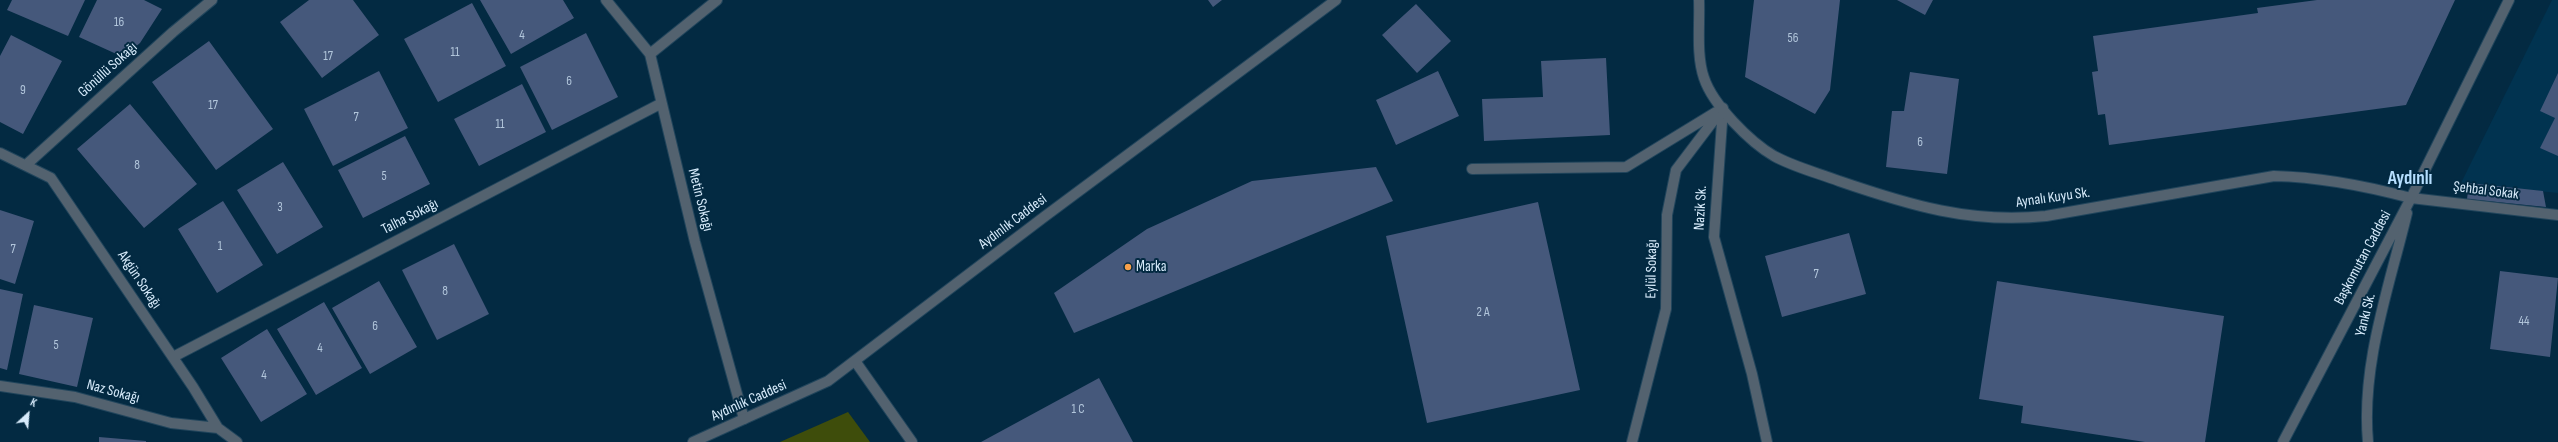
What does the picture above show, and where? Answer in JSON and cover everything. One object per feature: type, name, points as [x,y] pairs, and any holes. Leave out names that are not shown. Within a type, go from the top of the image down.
[{"type":"street","name":"Gönüllü Sokağı","points":[[26,165],[173,32],[212,0]]},
{"type":"street","name":"Metin Sokağı","points":[[606,0],[650,54],[660,104],[744,419]]},
{"type":"street","points":[[650,54],[717,0]]},
{"type":"street","name":"Aydınlık Caddesi","points":[[693,442],[828,381],[1044,217],[1336,0]]},
{"type":"street","points":[[1472,169],[1626,167],[1723,108],[1704,79],[1700,64],[1699,0]]},
{"type":"street","name":"Başkomutan Caddesi","points":[[2283,442],[2411,198],[2509,0]]},
{"type":"street","name":"Talha Sokağı","points":[[173,357],[660,104]]},
{"type":"street","name":"Aynalı Kuyu Sk.","points":[[1723,108],[1754,142],[1775,156],[1884,197],[1951,214],[2016,219],[2046,216],[2274,176],[2310,178],[2355,185],[2411,198]]},
{"type":"street","name":"Eylül Sokağı","points":[[1632,442],[1666,309],[1668,215],[1676,170],[1723,108]]},
{"type":"street","name":"Nazik Sk.","points":[[1723,108],[1714,237],[1752,374],[1767,442]]},
{"type":"street","name":"Akgün Sokağı","points":[[0,153],[51,178],[173,357],[218,428],[237,442]]},
{"type":"street","name":"Şehbal Sokak","points":[[2411,198],[2558,215]]},
{"type":"street","name":"Yankı Sk.","points":[[2368,442],[2365,412],[2370,364],[2411,198]]},
{"type":"street","points":[[855,360],[912,442]]},
{"type":"street","name":"Naz Sokağı","points":[[0,386],[75,397],[170,423],[218,428]]},
{"type":"shaded area","points":[[2552,0],[2558,0],[2558,193],[2461,183]]},
{"type":"green space","points":[[848,412],[870,442],[780,442]]},
{"type":"building","points":[[12,0],[85,0],[68,36],[7,10]]},
{"type":"building","points":[[97,0],[144,0],[162,9],[140,43],[123,57],[79,37]]},
{"type":"building","points":[[309,0],[353,0],[379,35],[322,78],[280,22]]},
{"type":"building","points":[[480,0],[563,0],[574,18],[511,54]]},
{"type":"building","points":[[1208,0],[1222,0],[1213,7]]},
{"type":"building","points":[[1754,0],[1840,0],[1830,90],[1815,114],[1745,77]]},
{"type":"building","points":[[1897,0],[1933,0],[1925,15]]},
{"type":"building","points":[[2317,0],[2455,0],[2406,105],[2109,145],[2105,114],[2098,115],[2092,72],[2098,71],[2093,36],[2258,13],[2257,8]]},
{"type":"building","points":[[472,3],[506,66],[438,102],[404,39]]},
{"type":"building","points":[[1416,4],[1451,41],[1417,73],[1382,35]]},
{"type":"building","points":[[586,33],[618,97],[552,130],[520,67]]},
{"type":"building","points":[[11,35],[62,61],[23,134],[0,122],[0,56]]},
{"type":"building","points":[[209,41],[273,129],[216,170],[152,82]]},
{"type":"building","points":[[1606,58],[1610,135],[1484,141],[1482,99],[1543,97],[1541,61]]},
{"type":"building","points":[[379,71],[408,128],[333,166],[304,109]]},
{"type":"building","points":[[1438,71],[1459,116],[1396,145],[1376,100]]},
{"type":"building","points":[[1910,72],[1959,79],[1947,174],[1886,167],[1892,111],[1904,111]]},
{"type":"building","points":[[2558,73],[2558,156],[2540,148],[2555,118],[2540,111]]},
{"type":"building","points":[[522,84],[546,132],[479,166],[454,119]]},
{"type":"building","points":[[130,104],[197,184],[144,228],[77,149]]},
{"type":"building","points":[[405,136],[430,184],[363,218],[338,170]]},
{"type":"building","points":[[283,162],[323,227],[277,254],[237,190]]},
{"type":"building","points":[[1376,167],[1393,201],[1074,333],[1054,293],[1147,229],[1252,181]]},
{"type":"building","points":[[2469,183],[2543,191],[2546,207],[2467,199]]},
{"type":"building","points":[[223,201],[263,265],[217,293],[178,229]]},
{"type":"building","points":[[1538,202],[1580,390],[1427,423],[1386,236]]},
{"type":"building","points":[[0,210],[34,221],[15,284],[0,279]]},
{"type":"building","points":[[1849,233],[1866,294],[1782,317],[1765,256]]},
{"type":"building","points":[[454,244],[489,314],[437,340],[402,270]]},
{"type":"building","points":[[2500,271],[2558,278],[2550,357],[2490,349]]},
{"type":"building","points":[[379,281],[417,347],[370,374],[332,308]]},
{"type":"building","points":[[1997,281],[2224,316],[2205,442],[2145,442],[2021,423],[2023,406],[1979,399]]},
{"type":"building","points":[[0,289],[23,294],[7,370],[0,368]]},
{"type":"building","points":[[324,302],[362,368],[316,395],[277,329]]},
{"type":"building","points":[[34,305],[93,318],[77,387],[19,374]]},
{"type":"building","points":[[267,329],[307,394],[261,422],[221,358]]},
{"type":"building","points":[[1099,378],[1133,442],[981,442]]},
{"type":"building","points":[[99,437],[146,441],[146,442],[99,442]]},
{"type":"place","name":"Marka","points":[[1128,267]]},
{"type":"district","name":"Aydınlı","points":[[2410,179]]}]
